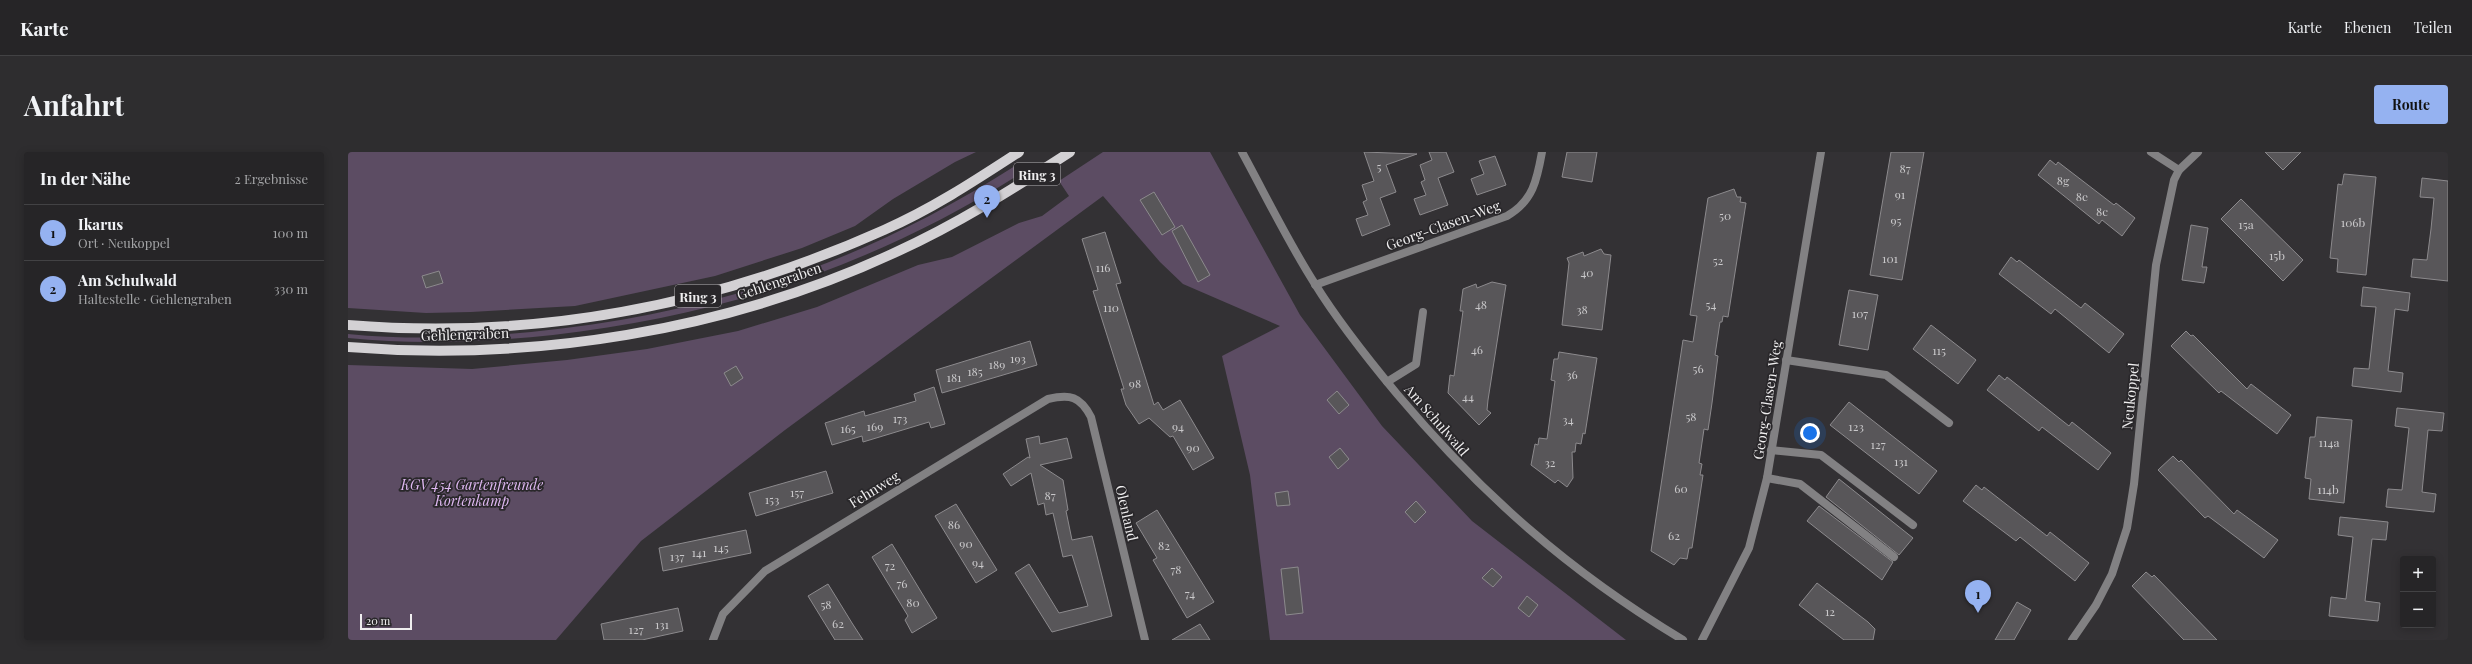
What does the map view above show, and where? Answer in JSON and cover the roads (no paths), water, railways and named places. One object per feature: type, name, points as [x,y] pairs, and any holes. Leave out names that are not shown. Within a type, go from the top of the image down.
[{"type":"main road","name":"Gehlengraben","points":[[348,325],[398,329],[488,329],[610,316],[706,294],[807,262],[885,230],[976,181],[1019,152]]},
{"type":"main road","name":"Gehlengraben","points":[[348,347],[445,350],[530,346],[658,329],[728,313],[855,270],[894,253],[984,207],[1070,152]]},
{"type":"street","name":"Am Schulwald","points":[[1242,152],[1315,285],[1387,382],[1465,471],[1525,528],[1607,590],[1684,640]]},
{"type":"street","name":"Georg-Clasen-Weg","points":[[1315,285],[1508,216],[1516,211],[1530,196],[1537,180],[1542,152]]},
{"type":"street","name":"Georg-Clasen-Weg","points":[[1702,640],[1749,548],[1767,478],[1821,152]]},
{"type":"street","points":[[2151,152],[2179,170]]},
{"type":"street","name":"Neukoppel","points":[[2072,640],[2096,605],[2112,574],[2127,528],[2134,484],[2156,264],[2174,180],[2179,170],[2198,152]]},
{"type":"street","points":[[1387,382],[1416,364],[1423,312]]},
{"type":"street","points":[[1786,360],[1886,375],[1949,423]]},
{"type":"street","name":"Fehnweg","points":[[713,640],[723,614],[765,572],[1048,399],[1061,396],[1076,398]]},
{"type":"street","name":"Olenland","points":[[1076,398],[1085,404],[1091,416],[1145,640]]},
{"type":"street","points":[[1771,450],[1821,455],[1913,525]]},
{"type":"street","points":[[1767,478],[1800,484],[1894,556]]},
{"type":"place","name":"Am Schulwald","points":[[987,218]]},
{"type":"place","name":"Ikarus","points":[[1978,613]]},
{"type":"park label","name":"KGV 454 Gartenfreunde Kortenkamp","points":[[472,492]]}]
